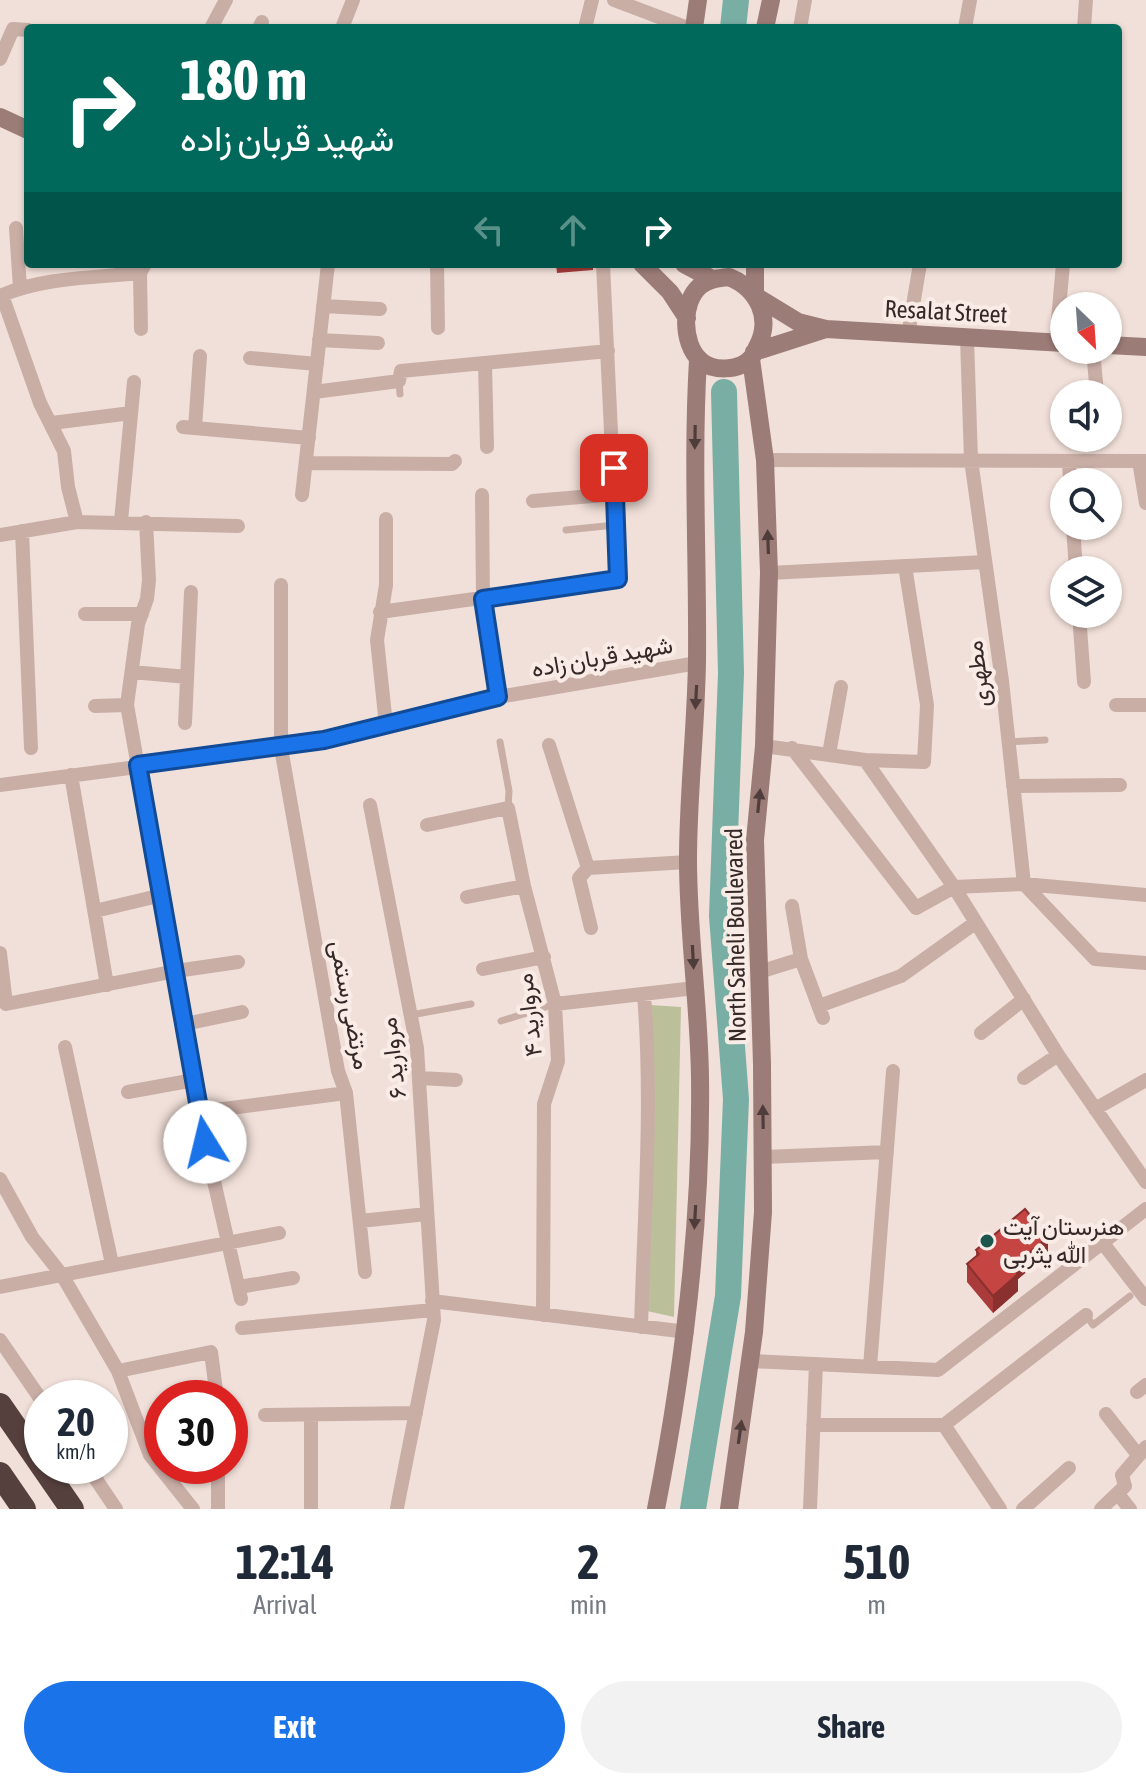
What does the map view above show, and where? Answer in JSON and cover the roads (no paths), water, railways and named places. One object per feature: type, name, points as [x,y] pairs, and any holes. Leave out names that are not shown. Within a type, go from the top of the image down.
[{"type":"highway","points":[[0,1405],[72,1509]]},
{"type":"highway","points":[[0,1474],[24,1509]]},
{"type":"main road","points":[[692,24],[698,0]]},
{"type":"main road","points":[[766,24],[771,0]]},
{"type":"main road","points":[[0,117],[24,128]]},
{"type":"main road","points":[[646,268],[670,292],[687,318]]},
{"type":"main road","points":[[688,268],[692,294],[687,318],[691,346],[698,360],[719,368],[738,365],[805,334],[826,329]]},
{"type":"main road","points":[[692,268],[712,279]]},
{"type":"main road","points":[[753,356],[762,326],[756,296],[758,268]]},
{"type":"main road","points":[[692,294],[712,279],[729,277],[744,283],[756,296],[798,322],[826,329]]},
{"type":"main road","name":"Resalat Street","points":[[826,329],[1050,342]]},
{"type":"main road","points":[[1122,346],[1146,347]]},
{"type":"main road","name":"North Saheli Boulevared","points":[[729,1509],[751,1361],[763,1212],[755,840],[764,746],[769,573],[765,460],[753,356]]},
{"type":"main road","name":"North Saheli Boulevared","points":[[656,1509],[691,1298],[699,1125],[700,1077],[688,862],[697,663],[694,482],[698,360]]},
{"type":"street","points":[[215,24],[226,0]]},
{"type":"street","points":[[344,24],[353,0]]},
{"type":"street","points":[[586,24],[592,0]]},
{"type":"street","points":[[614,0],[680,24]]},
{"type":"street","points":[[801,24],[805,0]]},
{"type":"street","points":[[966,24],[970,0]]},
{"type":"street","points":[[1084,24],[1086,0]]},
{"type":"street","points":[[0,59],[13,29],[24,30]]},
{"type":"street","points":[[16,228],[20,288]]},
{"type":"street","points":[[77,522],[68,487],[64,451],[40,403],[1,296],[20,288],[143,268],[141,329]]},
{"type":"street","points":[[302,495],[328,268]]},
{"type":"street","points":[[437,268],[438,328]]},
{"type":"street","points":[[380,612],[618,579],[603,268]]},
{"type":"street","points":[[908,335],[919,268]]},
{"type":"street","points":[[1062,292],[1063,268]]},
{"type":"street","points":[[323,306],[380,309]]},
{"type":"street","name":"مطهری","points":[[967,338],[971,460],[1024,884]]},
{"type":"street","points":[[319,340],[378,343]]},
{"type":"street","points":[[314,392],[400,387],[401,371],[608,351]]},
{"type":"street","points":[[200,356],[189,427],[309,438]]},
{"type":"street","points":[[250,358],[317,364]]},
{"type":"street","points":[[485,363],[487,447]]},
{"type":"street","points":[[121,521],[134,382]]},
{"type":"street","points":[[52,423],[131,413]]},
{"type":"street","points":[[765,460],[1142,461],[1146,503]]},
{"type":"street","points":[[306,463],[452,464],[455,461]]},
{"type":"street","points":[[1069,461],[1069,468]]},
{"type":"street","points":[[533,501],[616,494]]},
{"type":"street","points":[[482,495],[483,599],[498,697]]},
{"type":"street","points":[[386,519],[386,585],[377,640],[386,725]]},
{"type":"street","points":[[0,535],[77,522],[238,526]]},
{"type":"street","points":[[146,522],[149,580],[127,705],[211,1176],[240,1293],[293,1278]]},
{"type":"street","points":[[22,531],[31,748]]},
{"type":"street","points":[[769,573],[985,562]]},
{"type":"street","points":[[764,746],[865,760],[921,764],[926,758],[927,705],[905,566]]},
{"type":"street","name":"مرتضی رستمی","points":[[281,585],[281,748],[338,1071],[346,1093],[365,1272]]},
{"type":"street","points":[[185,723],[191,592]]},
{"type":"street","points":[[85,614],[142,614]]},
{"type":"street","points":[[1080,628],[1084,682]]},
{"type":"street","name":"شهید قربان زاده","points":[[0,785],[281,748],[498,697],[697,663]]},
{"type":"street","points":[[132,672],[187,677]]},
{"type":"street","points":[[829,754],[841,687]]},
{"type":"street","points":[[95,706],[127,705]]},
{"type":"street","points":[[1116,705],[1146,705]]},
{"type":"street","points":[[549,745],[588,868]]},
{"type":"street","points":[[792,748],[916,908],[954,887],[1024,884],[1146,895]]},
{"type":"street","points":[[865,760],[954,887],[1058,1055],[1146,1182]]},
{"type":"street","points":[[71,775],[107,985]]},
{"type":"street","points":[[1013,786],[1120,785]]},
{"type":"street","name":"مروارید ۶","points":[[370,805],[411,1015],[420,1078],[434,1320],[397,1508]]},
{"type":"street","points":[[427,825],[508,808]]},
{"type":"street","name":"مروارید ۴","points":[[508,808],[524,886],[555,1004],[558,1061],[544,1104],[543,1315]]},
{"type":"street","points":[[591,928],[579,878],[588,868],[688,862]]},
{"type":"street","points":[[1024,884],[1095,959],[1146,963]]},
{"type":"street","points":[[467,897],[524,886]]},
{"type":"street","points":[[95,911],[162,895]]},
{"type":"street","points":[[792,906],[801,959],[821,1012],[901,976],[975,923]]},
{"type":"street","points":[[0,953],[6,1004],[238,962]]},
{"type":"street","points":[[483,969],[544,957]]},
{"type":"street","points":[[759,972],[801,959]]},
{"type":"street","points":[[555,1004],[695,988]]},
{"type":"street","points":[[641,1327],[648,1038],[644,995]]},
{"type":"street","points":[[981,1033],[1024,999]]},
{"type":"street","points":[[185,1024],[242,1012]]},
{"type":"street","points":[[65,1047],[112,1264]]},
{"type":"street","points":[[1024,1078],[1058,1055]]},
{"type":"street","points":[[870,1367],[893,1071]]},
{"type":"street","points":[[420,1078],[456,1080]]},
{"type":"street","points":[[128,1092],[194,1080]]},
{"type":"street","points":[[1095,1109],[1146,1080]]},
{"type":"street","points":[[200,1112],[346,1093]]},
{"type":"street","points":[[764,1157],[887,1152]]},
{"type":"street","points":[[0,1179],[32,1237],[62,1275],[118,1371],[150,1455],[193,1509]]},
{"type":"street","points":[[751,1361],[938,1370],[1146,1209]]},
{"type":"street","points":[[360,1221],[427,1214]]},
{"type":"street","points":[[0,1287],[279,1233]]},
{"type":"street","points":[[1102,1242],[1146,1299]]},
{"type":"street","points":[[242,1328],[432,1305],[687,1332]]},
{"type":"street","points":[[813,1425],[944,1425],[1086,1315]]},
{"type":"street","points":[[0,1340],[28,1380]]},
{"type":"street","points":[[118,1371],[211,1352],[215,1380]]},
{"type":"street","points":[[810,1509],[816,1364]]},
{"type":"street","points":[[265,1415],[416,1413]]},
{"type":"street","points":[[1101,1509],[1125,1486],[1122,1475],[1142,1451],[1106,1414]]},
{"type":"street","points":[[311,1415],[311,1509]]},
{"type":"street","points":[[944,1425],[1000,1509]]},
{"type":"street","points":[[1023,1509],[1069,1468]]},
{"type":"street","points":[[99,1484],[116,1509]]},
{"type":"street","points":[[218,1484],[218,1509]]},
{"type":"street","points":[[1118,1494],[1130,1509]]},
{"type":"lane","points":[[566,530],[617,525]]},
{"type":"lane","points":[[1008,742],[1045,740]]},
{"type":"lane","points":[[500,742],[509,791],[508,808]]},
{"type":"lane","points":[[411,1015],[471,1004]]},
{"type":"lane","points":[[501,1021],[555,1004]]},
{"type":"lane","points":[[1086,1315],[1093,1325],[1130,1296]]},
{"type":"waterway","points":[[733,24],[736,0]]},
{"type":"waterway","points":[[693,1509],[728,1296],[736,1099],[722,916],[731,673],[724,392]]},
{"type":"place","name":"هنرستان آیت الله یثربی","points":[[987,1241]]}]
